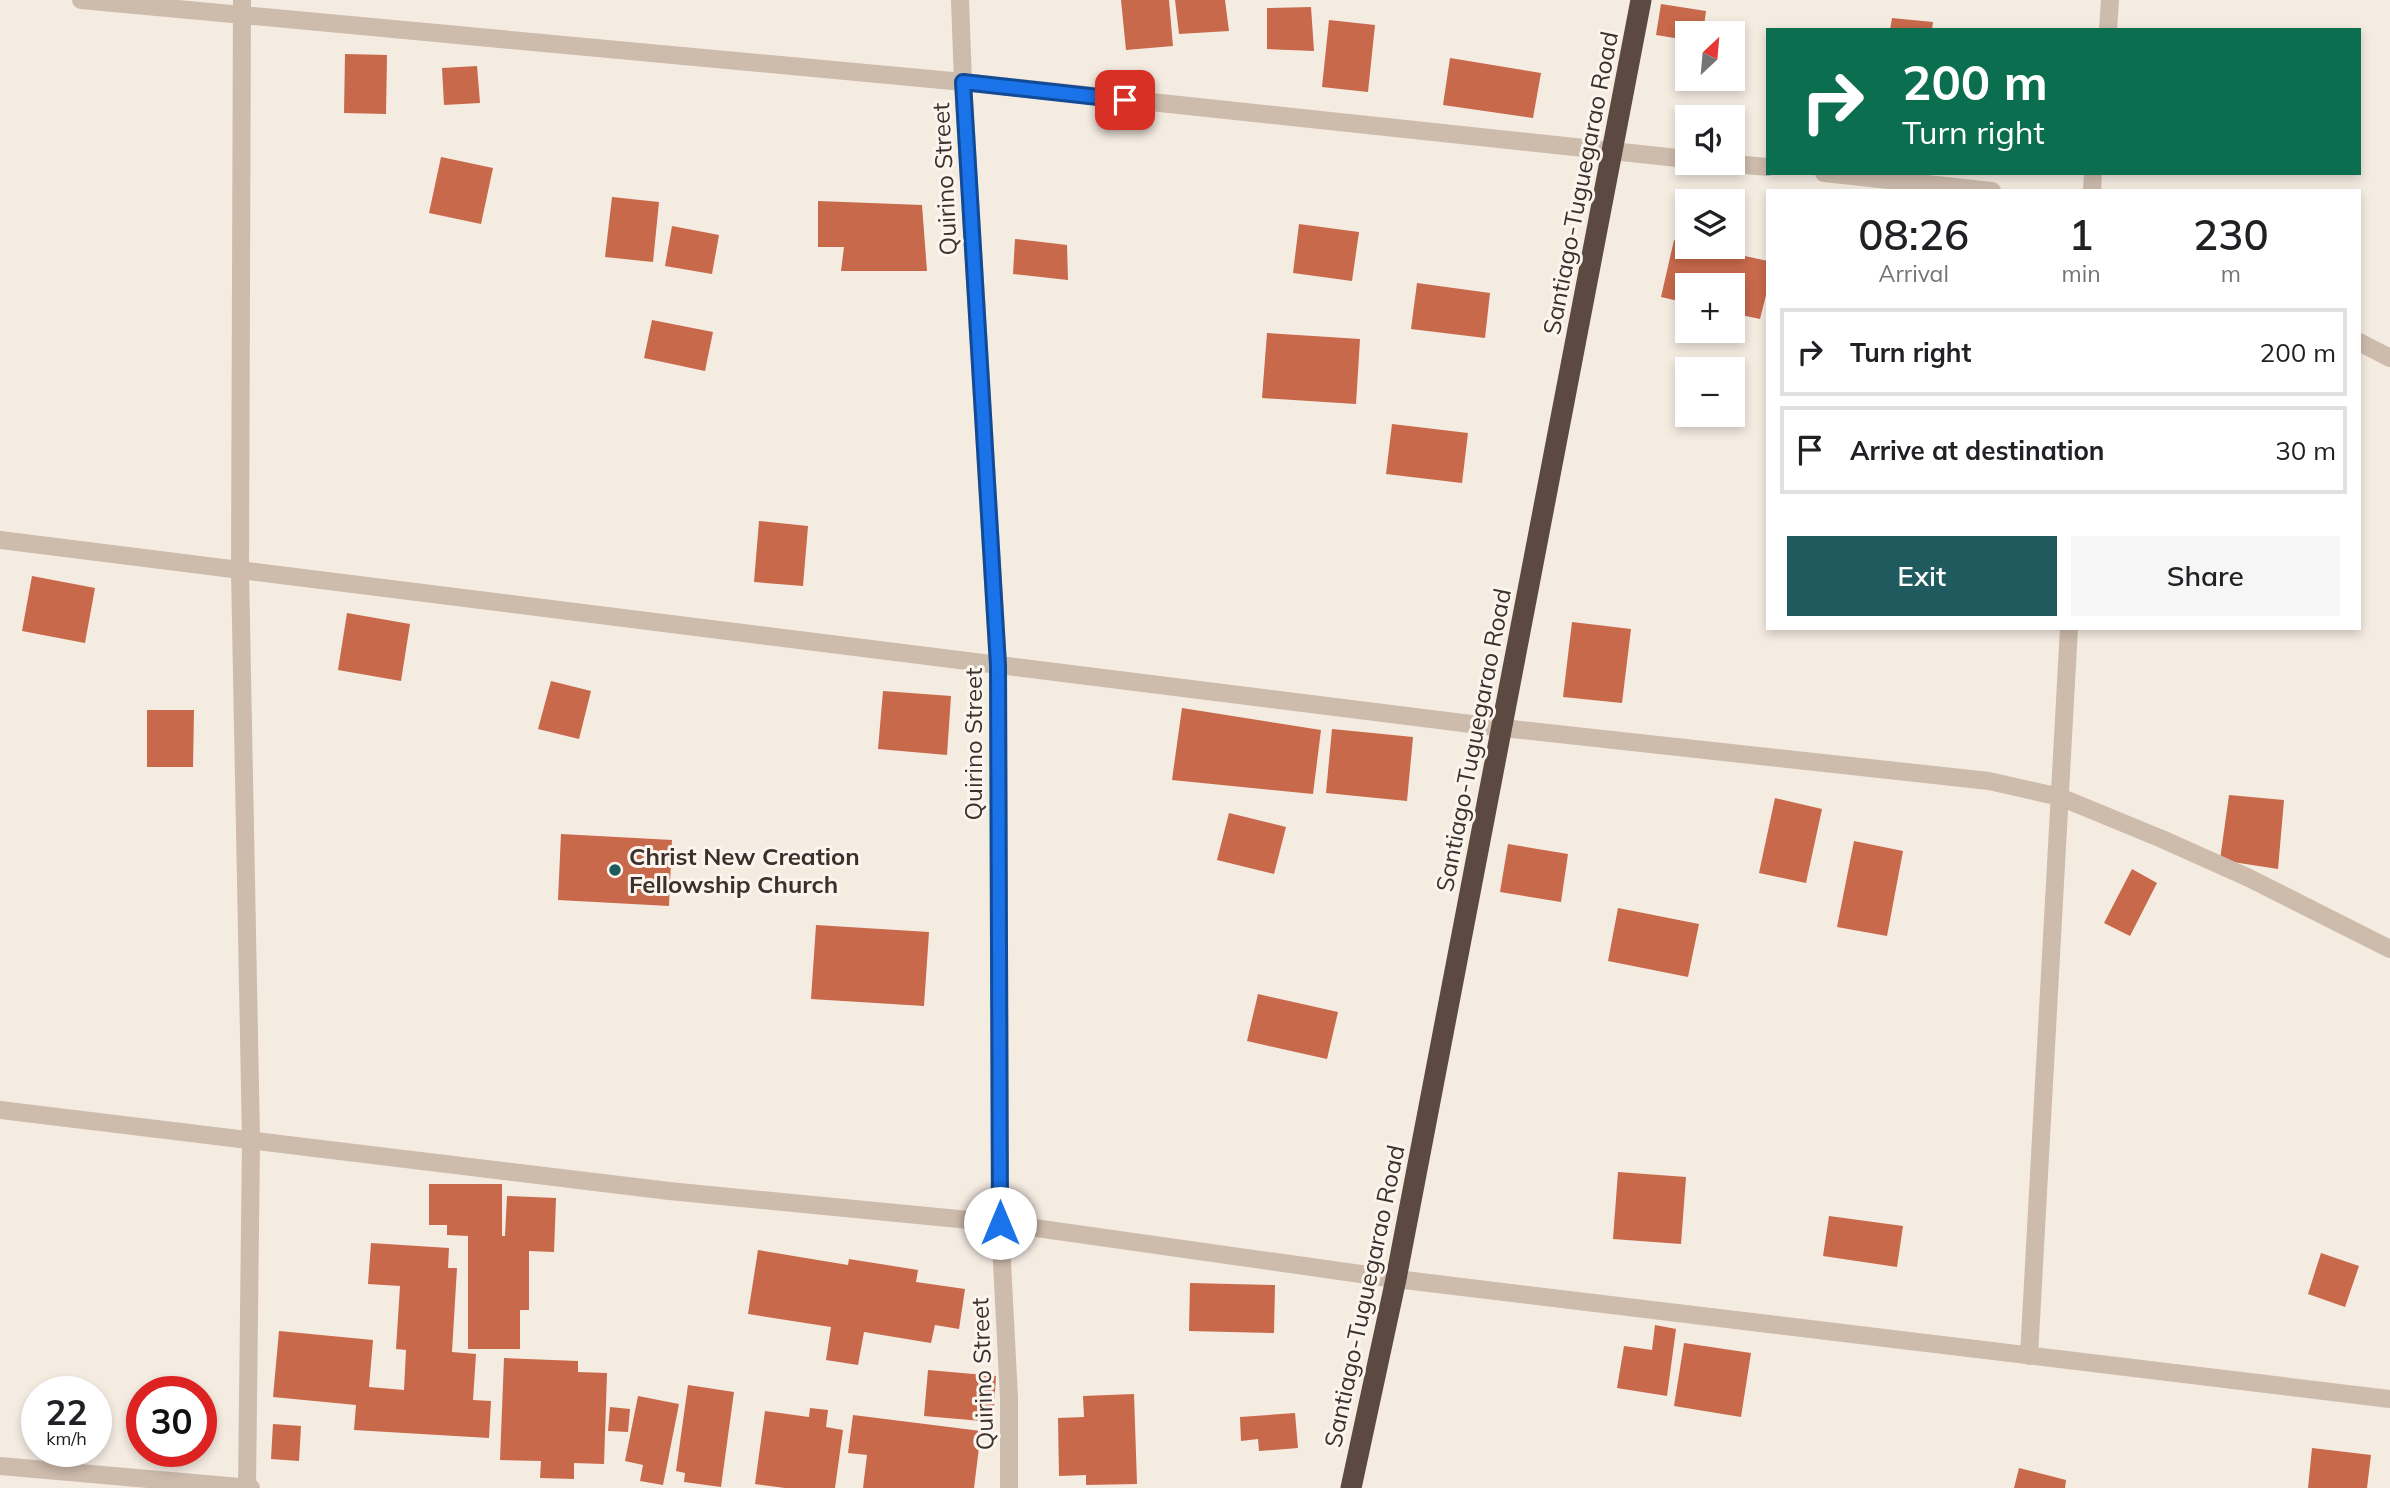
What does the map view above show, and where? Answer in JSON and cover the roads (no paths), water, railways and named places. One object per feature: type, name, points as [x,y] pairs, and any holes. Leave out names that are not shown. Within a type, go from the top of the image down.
[{"type":"highway","name":"Santiago-Tuguegarao Road","points":[[1351,1488],[1396,1279],[1641,0]]},
{"type":"street","points":[[81,0],[242,7],[1675,158]]},
{"type":"street","name":"Quirino Street","points":[[960,0],[998,665],[1000,1223],[1009,1398],[1009,1488]]},
{"type":"street","points":[[2108,28],[2110,0]]},
{"type":"street","points":[[0,1466],[249,1488],[251,1140],[240,570],[242,7]]},
{"type":"street","points":[[1745,165],[1766,167]]},
{"type":"street","points":[[1843,175],[1973,189]]},
{"type":"street","points":[[2361,343],[2390,358]]},
{"type":"street","points":[[0,540],[1503,728],[1989,780],[2060,797],[2249,878],[2390,949]]},
{"type":"street","points":[[2029,1356],[2068,630]]},
{"type":"street","points":[[0,1110],[669,1191],[1000,1223],[1396,1279],[2390,1399]]},
{"type":"place","name":"Christ New Creation Fellowship Church","points":[[615,870]]}]
